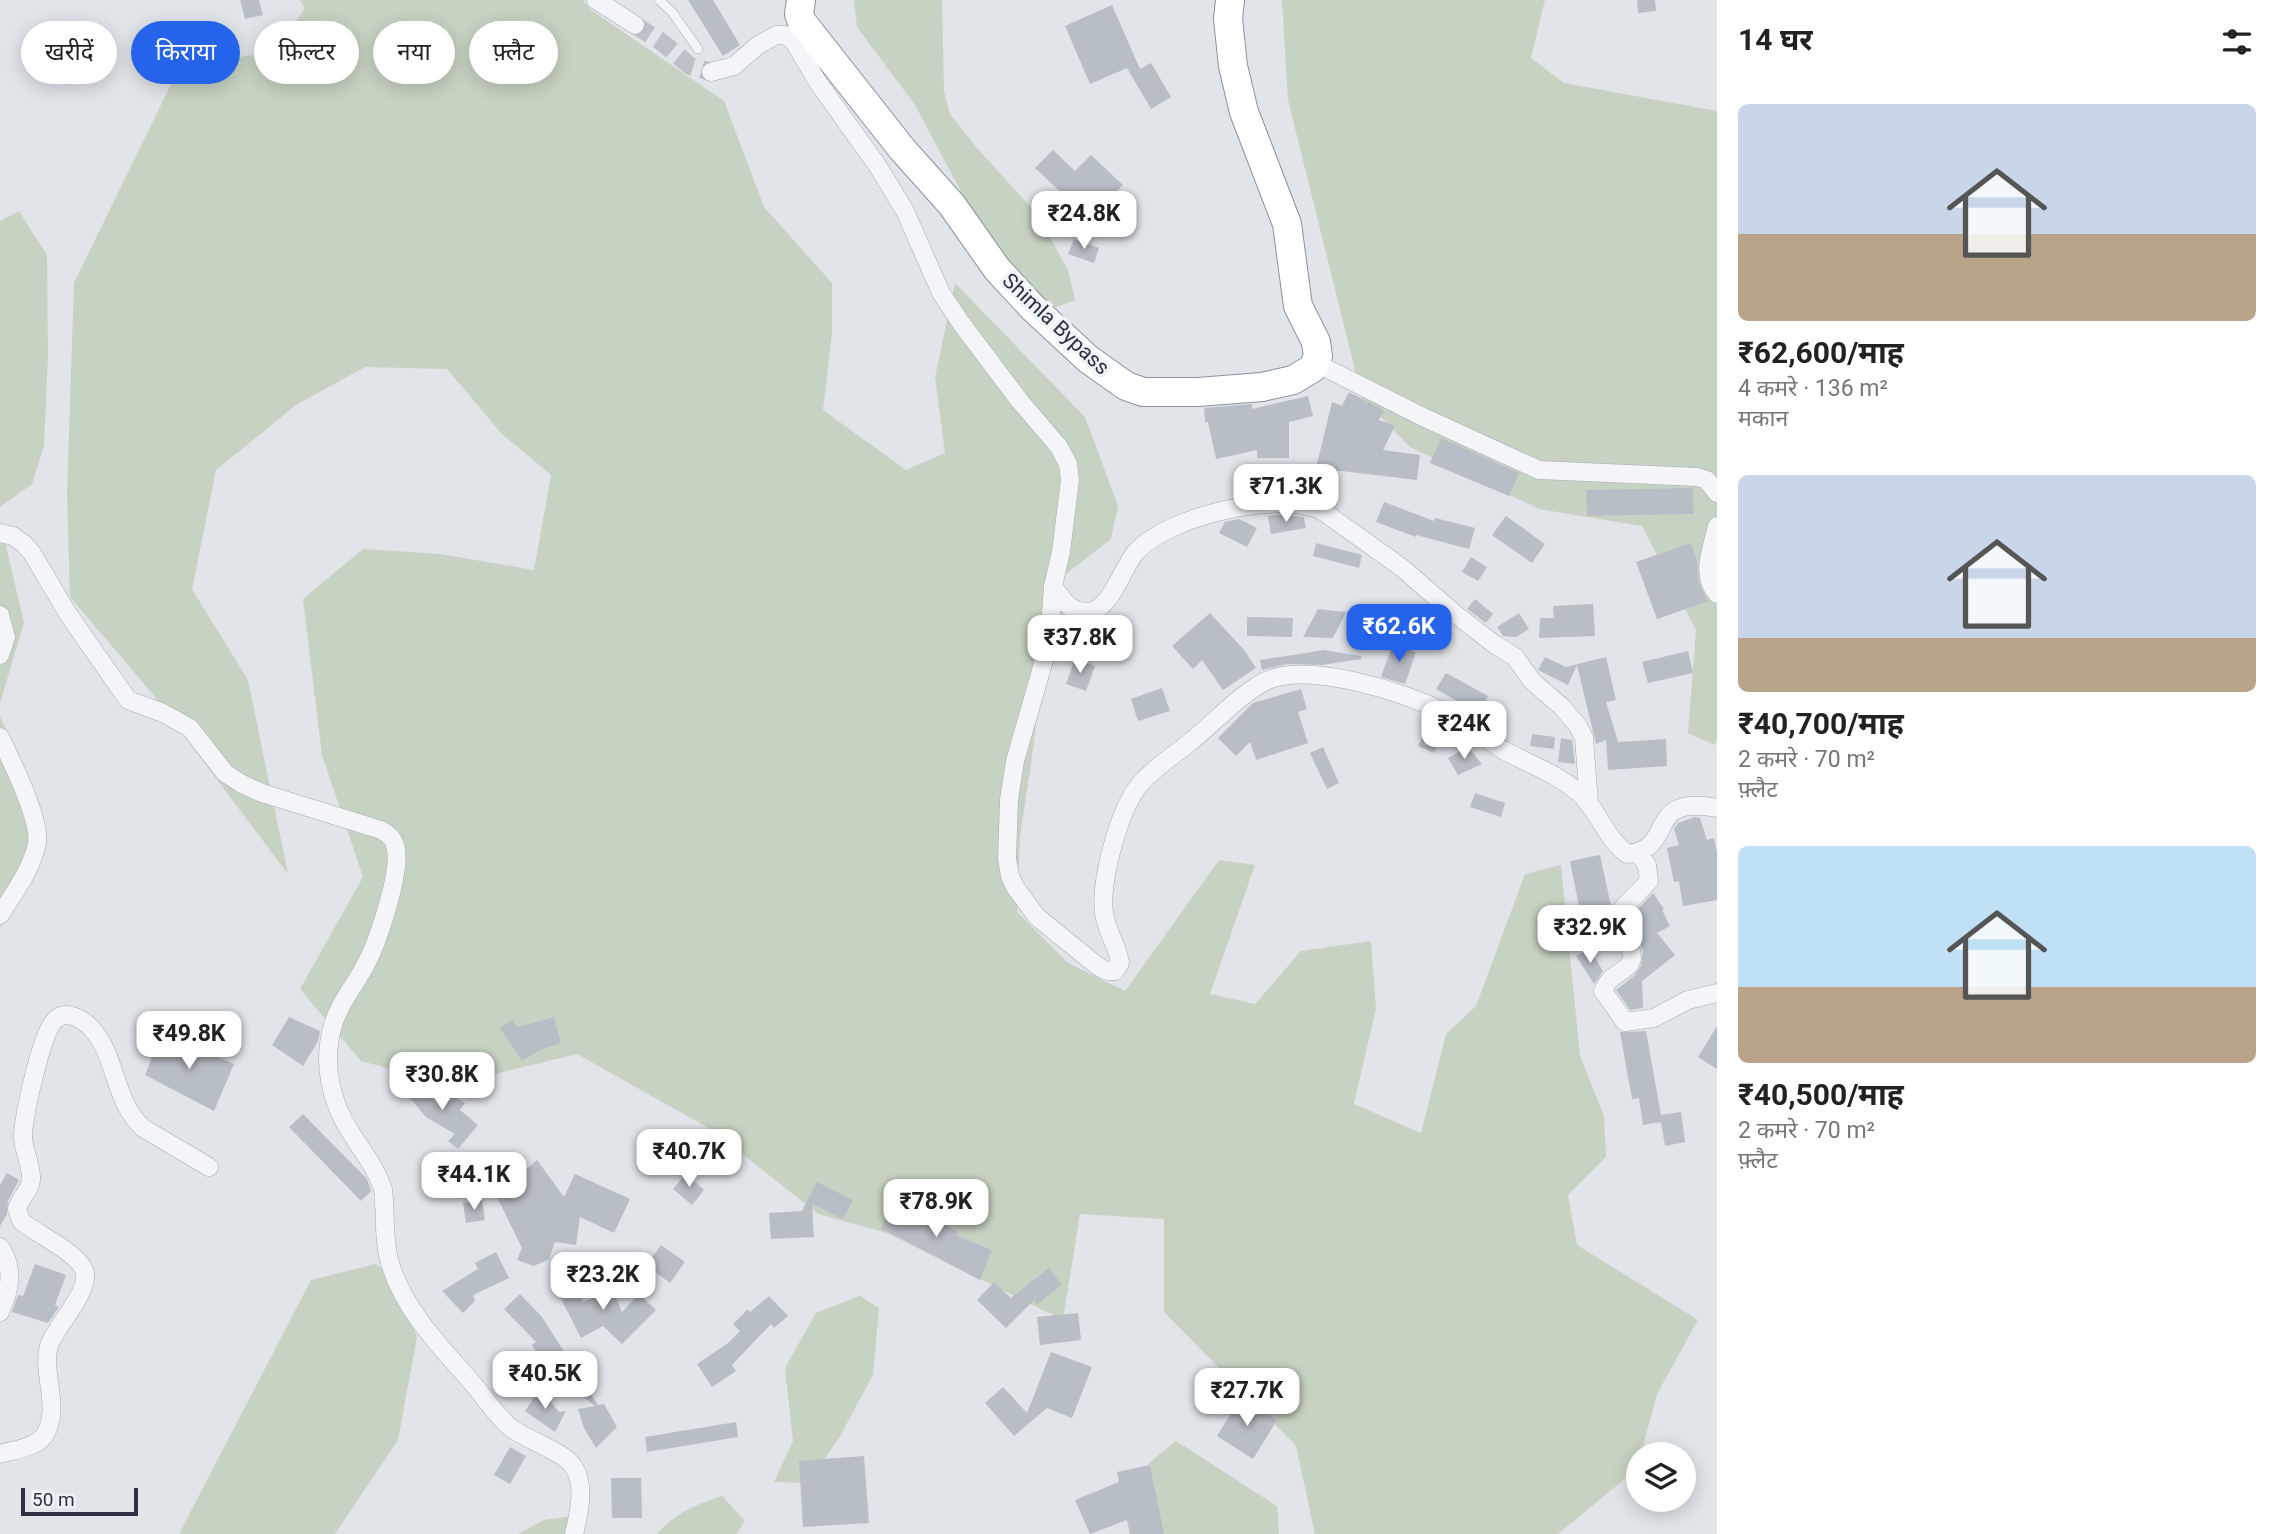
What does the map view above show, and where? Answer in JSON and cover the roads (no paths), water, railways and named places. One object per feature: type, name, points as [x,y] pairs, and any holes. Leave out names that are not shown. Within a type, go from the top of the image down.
[{"type":"highway","name":"Shimla Bypass","points":[[801,0],[799,14],[802,22],[902,149],[952,205],[997,268],[1033,308],[1097,366],[1126,386],[1143,392],[1162,393],[1262,387],[1293,380],[1308,373],[1316,363]]},
{"type":"highway","points":[[1230,0],[1228,19],[1233,66],[1244,112],[1287,224],[1298,306],[1316,342],[1316,363]]},
{"type":"street","points":[[596,0],[635,26]]},
{"type":"street","points":[[711,72],[734,66],[773,36],[780,35],[793,40],[834,107],[877,165],[905,211],[941,293],[1019,400],[1059,447],[1068,464],[1070,480],[1067,513],[1053,586],[1047,652],[1015,761],[1009,800],[1007,867],[1015,887],[1037,917],[1103,970],[1115,971],[1120,964],[1106,926],[1104,883],[1109,860],[1135,792],[1157,766],[1214,723],[1254,688],[1282,676],[1303,674],[1354,682],[1449,713],[1507,752],[1551,772],[1589,803],[1621,850],[1627,854],[1638,853],[1651,846],[1664,819],[1671,812],[1692,805],[1717,807]]},
{"type":"street","points":[[1316,363],[1423,417],[1539,470],[1697,477],[1707,480],[1717,493]]},
{"type":"street","points":[[1053,586],[1064,603],[1075,610],[1093,611],[1108,599],[1137,550],[1176,527],[1208,515],[1258,504],[1296,503],[1321,510],[1401,566],[1454,613],[1515,657],[1532,681],[1562,707],[1584,738],[1589,803]]},
{"type":"street","points":[[1717,526],[1708,569],[1711,586],[1717,594]]},
{"type":"street","points":[[0,533],[13,536],[32,553],[68,614],[128,700],[163,713],[190,728],[217,764],[233,779],[262,793],[381,830],[389,835],[395,844],[397,858],[394,882],[372,952],[333,1022],[327,1046],[330,1082],[340,1113],[383,1189],[389,1261],[404,1294],[440,1349],[503,1421],[519,1434],[572,1464],[578,1477],[580,1496],[574,1534]]},
{"type":"street","points":[[0,615],[6,637],[0,655]]},
{"type":"street","points":[[0,737],[32,809],[37,838],[25,874],[0,915]]},
{"type":"street","points":[[1638,853],[1647,865],[1648,881],[1621,910],[1619,918],[1624,924],[1623,936],[1632,954],[1632,960],[1609,981],[1603,991],[1625,1022],[1654,1018],[1688,1000],[1717,993]]},
{"type":"street","points":[[0,1454],[38,1441],[47,1429],[51,1417],[48,1349],[78,1297],[85,1279],[84,1270],[78,1261],[21,1221],[17,1209],[32,1178],[23,1139],[26,1115],[39,1058],[53,1022],[71,1015],[87,1023],[103,1046],[127,1108],[135,1121],[209,1167]]},
{"type":"street","points":[[0,1247],[7,1257],[10,1284],[0,1312]]},
{"type":"lane","points":[[659,0],[672,12],[698,50]]},
{"type":"tunnel","points":[[635,25],[663,43],[690,66],[711,72]]}]
